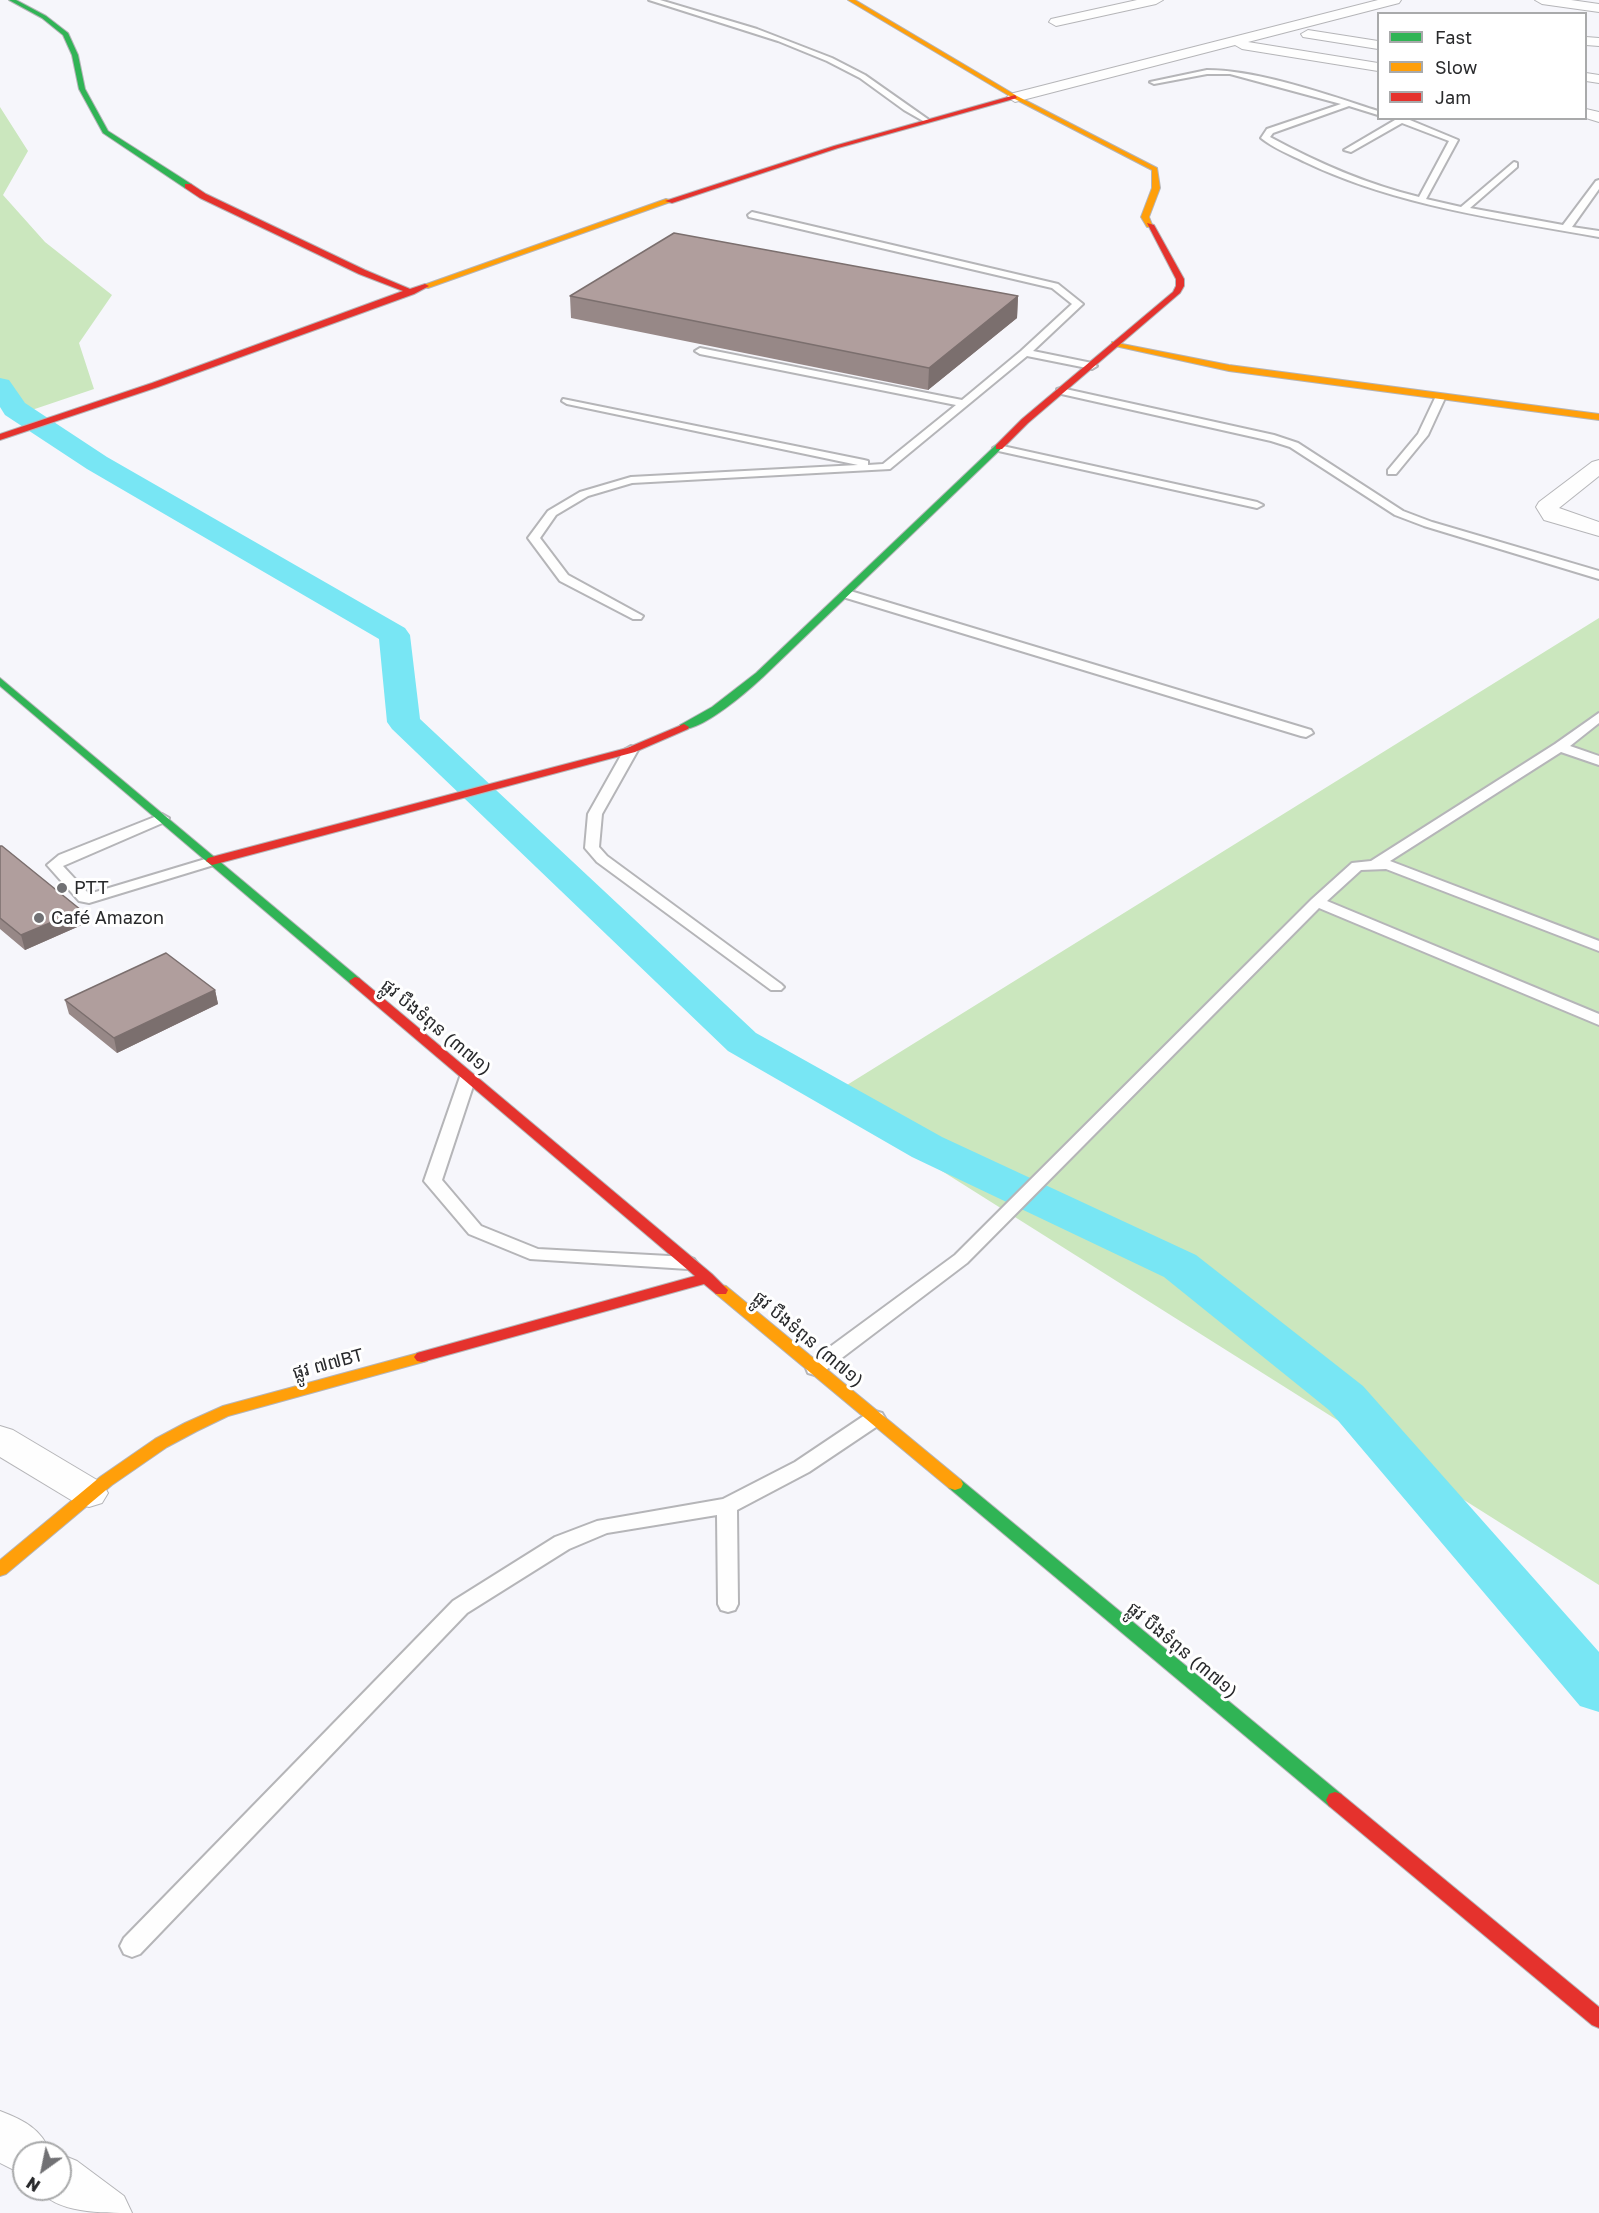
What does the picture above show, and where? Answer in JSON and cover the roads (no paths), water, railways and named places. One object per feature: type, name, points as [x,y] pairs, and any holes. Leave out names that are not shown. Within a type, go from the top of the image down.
[{"type":"street","points":[[12,0],[44,17],[66,34],[75,56],[82,89],[105,132],[203,196],[362,272],[411,291]]},
{"type":"street","points":[[212,861],[632,750],[699,721],[724,704],[846,594],[998,448],[1176,293],[1180,286],[1180,279],[1144,217],[1156,188],[1155,169],[1015,97],[851,0]]},
{"type":"street","points":[[1056,22],[1156,0]]},
{"type":"street","points":[[0,437],[69,416],[411,291],[798,157],[925,120],[1394,0]]},
{"type":"street","points":[[1542,0],[1599,8]]},
{"type":"street","points":[[1321,3],[1380,12]]},
{"type":"street","points":[[1280,30],[1377,45]]},
{"type":"street","points":[[1230,43],[1377,67]]},
{"type":"street","points":[[1115,344],[1229,368],[1440,398],[1599,417]]},
{"type":"street","points":[[1599,466],[1547,507],[1552,515],[1599,530]]},
{"type":"street","name":"ផ្លូវ បឹងទំពុន (៣៧១)","points":[[0,681],[689,1263],[1599,2019]]},
{"type":"street","name":"ផ្លូវ ៧៧BT","points":[[0,1569],[89,1493],[162,1441],[223,1412],[707,1278]]},
{"type":"street","points":[[0,1440],[89,1493]]},
{"type":"street","points":[[72,2187],[107,2213]]},
{"type":"lane","points":[[653,0],[816,53],[855,72],[907,111],[925,120]]},
{"type":"lane","points":[[1155,82],[1207,72],[1230,72],[1377,113]]},
{"type":"lane","points":[[1348,104],[1270,132],[1265,138],[1330,171],[1375,188],[1422,200],[1599,234]]},
{"type":"lane","points":[[1348,150],[1397,120]]},
{"type":"lane","points":[[1402,120],[1455,140],[1422,200]]},
{"type":"lane","points":[[1465,208],[1514,165]]},
{"type":"lane","points":[[1566,228],[1599,183]]},
{"type":"lane","points":[[637,616],[564,578],[534,538],[552,513],[584,494],[631,480],[886,467],[1025,353],[1077,304],[1055,286],[752,215]]},
{"type":"lane","points":[[700,351],[963,403]]},
{"type":"lane","points":[[1025,353],[1092,366]]},
{"type":"lane","points":[[1061,391],[1274,438],[1294,445],[1399,513],[1428,524],[1599,575]]},
{"type":"lane","points":[[1392,472],[1423,435],[1440,398]]},
{"type":"lane","points":[[567,401],[886,467]]},
{"type":"lane","points":[[998,448],[1257,506]]},
{"type":"lane","points":[[846,594],[1306,733]]},
{"type":"lane","points":[[1376,864],[1560,747],[1599,717]]},
{"type":"lane","points":[[1560,747],[1599,761]]},
{"type":"lane","points":[[632,750],[595,814],[592,849],[602,859],[776,987]]},
{"type":"lane","points":[[162,818],[64,858],[54,865],[84,898],[89,899],[212,861]]},
{"type":"lane","points":[[815,1368],[961,1259],[1317,902],[1357,866],[1388,865],[1599,946]]},
{"type":"lane","points":[[1317,902],[1599,1020]]},
{"type":"lane","points":[[468,1077],[433,1181],[475,1230],[537,1255],[689,1263]]},
{"type":"lane","points":[[132,1946],[460,1607],[562,1543],[604,1526],[727,1506],[802,1467],[875,1418]]},
{"type":"lane","points":[[727,1506],[728,1604]]},
{"type":"waterway","points":[[0,386],[15,409],[97,463],[394,635],[404,722],[742,1042],[927,1147],[1180,1266],[1346,1398],[1599,1690]]},
{"type":"place","name":"PTT","points":[[62,888]]},
{"type":"place","name":"Café Amazon","points":[[39,918]]}]
